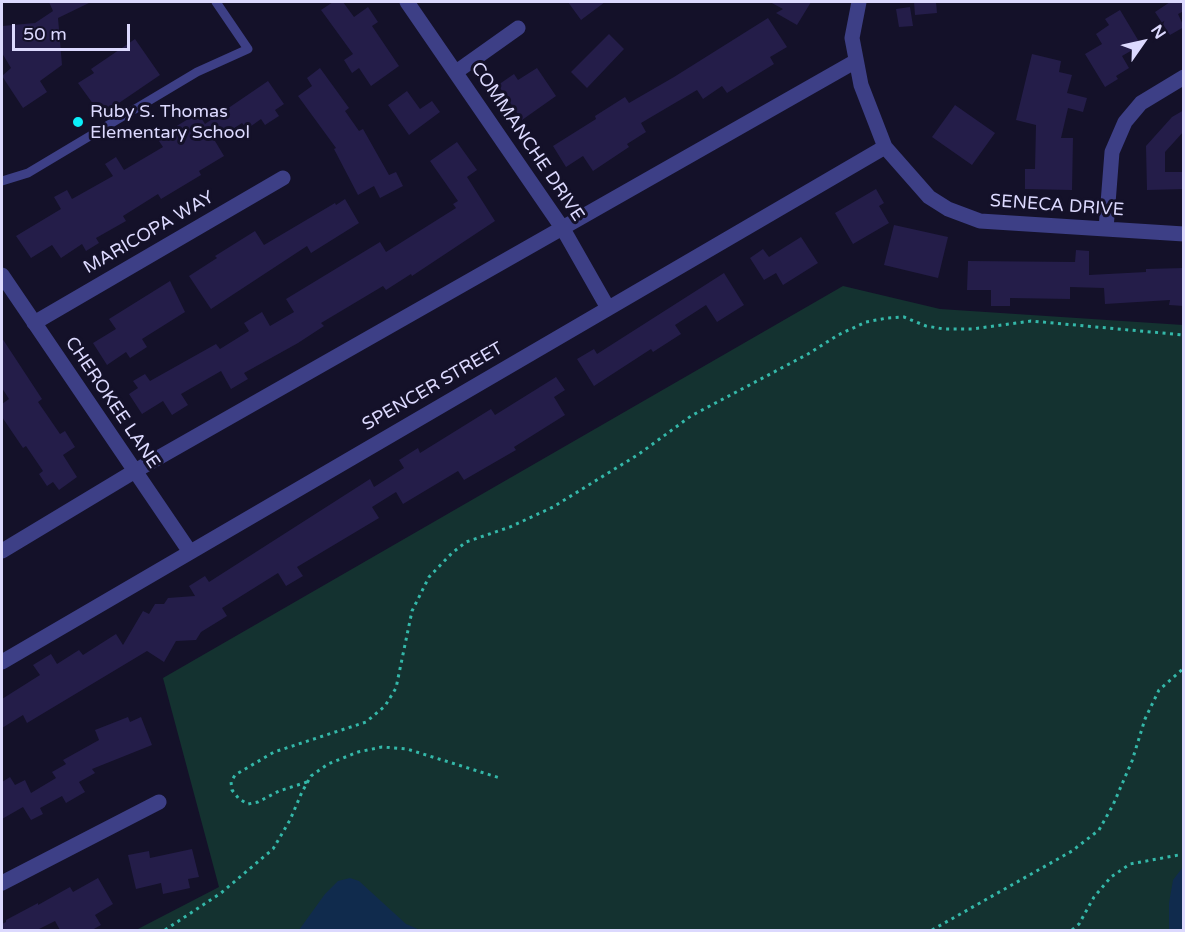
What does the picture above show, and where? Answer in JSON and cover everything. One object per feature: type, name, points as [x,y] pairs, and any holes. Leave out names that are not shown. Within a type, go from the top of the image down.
[{"type":"street","name":"COMMANCHE DRIVE","points":[[407,2],[563,229],[608,308]]},
{"type":"street","name":"SENECA DRIVE","points":[[859,2],[852,38],[861,85],[885,147],[928,197],[948,209],[980,221],[1184,234]]},
{"type":"street","points":[[456,72],[518,28]]},
{"type":"street","points":[[2,551],[135,471],[856,61]]},
{"type":"street","points":[[1106,229],[1112,152],[1125,122],[1140,103],[1184,77]]},
{"type":"street","name":"SPENCER STREET","points":[[2,662],[885,147]]},
{"type":"street","name":"MARICOPA WAY","points":[[34,323],[283,178]]},
{"type":"street","name":"CHEROKEE LANE","points":[[2,275],[190,552]]},
{"type":"street","points":[[2,883],[159,802]]},
{"type":"lane","points":[[2,181],[28,173],[197,72],[248,49],[216,2]]},
{"type":"path","points":[[307,782],[248,804],[239,799],[232,790],[231,782],[236,775],[274,752],[366,722],[385,706],[396,688],[412,611],[429,577],[452,553],[466,542],[510,527],[553,507],[639,454],[691,416],[838,336],[866,322],[904,317],[926,326],[944,329],[1031,321],[1184,335]]},
{"type":"path","points":[[932,930],[1072,851],[1099,830],[1113,805],[1132,761],[1145,719],[1159,690],[1184,668]]},
{"type":"path","points":[[165,930],[221,893],[273,849],[290,820],[307,782],[311,776],[328,765],[358,752],[382,747],[407,749],[500,778]]},
{"type":"path","points":[[1072,930],[1079,924],[1094,897],[1111,877],[1130,864],[1184,854]]},
{"type":"green space","points":[[843,286],[940,309],[1183,325],[1183,930],[136,930],[219,887],[163,678]]},
{"type":"water","points":[[1183,867],[1183,930],[1169,930],[1169,903],[1173,880]]},
{"type":"water","points":[[350,878],[359,881],[406,924],[420,930],[299,930],[325,894],[338,881]]},
{"type":"building","points":[[49,2],[91,2],[58,18],[62,65],[40,81],[47,92],[23,108],[2,76],[11,68],[2,53],[2,26],[35,23],[53,11]]},
{"type":"building","points":[[333,2],[343,2],[354,17],[368,7],[378,22],[372,26],[399,66],[371,86],[359,68],[352,73],[344,60],[353,54],[321,10]]},
{"type":"building","points":[[568,2],[605,2],[581,20]]},
{"type":"building","points":[[770,2],[811,2],[797,25],[776,13],[783,9]]},
{"type":"building","points":[[914,2],[936,2],[937,13],[915,15]]},
{"type":"building","points":[[1170,2],[1184,2],[1184,11],[1178,14],[1184,27],[1170,35],[1155,12]]},
{"type":"building","points":[[910,7],[913,26],[899,27],[896,9]]},
{"type":"building","points":[[1120,10],[1141,45],[1122,56],[1129,68],[1105,87],[1085,54],[1102,44],[1096,34],[1109,25],[1105,19]]},
{"type":"building","points":[[768,18],[787,47],[770,57],[774,64],[727,93],[722,86],[703,99],[697,90],[641,123],[646,132],[627,144],[629,147],[593,171],[583,156],[566,167],[553,146],[596,119],[595,116],[625,97],[629,103]]},
{"type":"building","points":[[609,34],[624,49],[587,88],[571,72]]},
{"type":"building","points":[[135,39],[160,75],[116,105],[118,109],[104,119],[78,83],[94,73],[91,69]]},
{"type":"building","points":[[1032,54],[1061,61],[1059,72],[1072,75],[1067,93],[1087,98],[1083,112],[1068,108],[1061,138],[1073,138],[1072,190],[1025,189],[1025,169],[1035,169],[1036,125],[1016,120]]},
{"type":"building","points":[[320,68],[349,108],[345,111],[359,131],[363,129],[389,175],[396,172],[403,186],[380,198],[374,186],[358,195],[334,149],[336,148],[298,96],[312,86],[307,78]]},
{"type":"building","points":[[537,68],[556,96],[522,120],[498,85],[514,74],[518,80]]},
{"type":"building","points":[[268,81],[284,104],[275,110],[279,116],[265,125],[261,119],[247,129],[242,123],[215,141],[224,156],[199,171],[201,175],[161,199],[158,194],[123,216],[126,221],[96,238],[99,243],[86,251],[82,244],[61,258],[52,245],[31,258],[16,236],[61,209],[54,197],[67,190],[72,199],[113,176],[105,164],[116,157],[124,170],[163,147],[157,138],[198,113],[205,124]]},
{"type":"building","points":[[407,91],[420,109],[432,101],[440,112],[409,135],[388,105]]},
{"type":"building","points":[[955,105],[995,133],[972,165],[932,137]]},
{"type":"building","points":[[1184,110],[1184,131],[1165,152],[1165,172],[1184,172],[1184,189],[1147,190],[1146,146],[1172,117]]},
{"type":"building","points":[[457,142],[477,170],[467,177],[495,221],[412,276],[411,274],[386,290],[383,286],[321,323],[324,326],[298,343],[244,373],[248,379],[231,389],[221,371],[181,394],[188,405],[172,415],[163,401],[142,414],[129,394],[138,388],[133,381],[145,374],[150,381],[216,344],[220,349],[249,331],[244,323],[262,312],[270,326],[294,312],[286,299],[380,242],[386,252],[456,208],[453,204],[458,201],[430,161]]},
{"type":"building","points":[[876,189],[884,203],[879,206],[889,223],[853,244],[835,213]]},
{"type":"building","points":[[345,199],[359,223],[311,253],[307,246],[211,309],[189,276],[217,258],[215,256],[255,231],[264,245]]},
{"type":"building","points":[[894,225],[948,237],[938,278],[884,265]]},
{"type":"building","points":[[801,237],[818,263],[783,285],[776,273],[764,280],[750,258],[763,249],[769,257]]},
{"type":"building","points":[[1076,250],[1089,251],[1089,275],[1184,268],[1184,306],[1169,305],[1170,300],[1105,304],[1104,288],[1070,287],[1070,299],[1010,298],[1010,306],[991,306],[991,290],[967,290],[968,261],[1075,262]]},
{"type":"building","points":[[724,273],[744,305],[717,322],[706,305],[675,325],[681,334],[653,352],[651,349],[594,386],[577,359],[594,349],[597,354]]},
{"type":"building","points":[[170,281],[185,312],[142,339],[147,347],[130,358],[126,352],[107,365],[93,343],[116,329],[109,319]]},
{"type":"building","points":[[2,338],[42,399],[38,402],[60,434],[65,431],[75,447],[63,455],[77,477],[59,490],[53,482],[47,486],[39,474],[43,471],[26,446],[23,448],[2,417],[2,404],[9,399],[2,388]]},
{"type":"building","points":[[556,377],[565,390],[554,397],[565,415],[514,447],[516,450],[464,480],[458,471],[403,504],[396,492],[372,507],[379,518],[297,567],[303,576],[286,586],[278,573],[222,608],[227,616],[201,632],[196,640],[176,641],[164,662],[147,651],[27,723],[23,715],[2,728],[2,699],[40,675],[33,665],[51,654],[57,664],[79,650],[83,655],[116,634],[123,645],[143,611],[149,614],[155,604],[164,604],[168,598],[195,596],[189,586],[205,576],[209,582],[370,479],[374,487],[404,468],[399,460],[418,448],[420,453],[491,409],[495,415]]},
{"type":"building","points":[[128,717],[130,722],[141,717],[152,745],[92,769],[95,773],[79,782],[85,792],[66,803],[62,796],[40,808],[43,814],[31,820],[23,807],[2,819],[2,782],[10,777],[15,785],[25,780],[31,793],[56,778],[52,772],[66,764],[63,760],[99,740],[95,730]]},
{"type":"building","points":[[192,849],[199,877],[188,879],[190,888],[163,894],[161,883],[136,889],[128,855],[149,851],[150,858]]},
{"type":"building","points":[[98,878],[113,904],[95,915],[101,925],[92,930],[60,930],[55,921],[37,930],[2,930],[2,924],[6,920],[70,887],[73,892]]},
{"type":"place","name":"Ruby S. Thomas Elementary School","points":[[78,122]]}]
